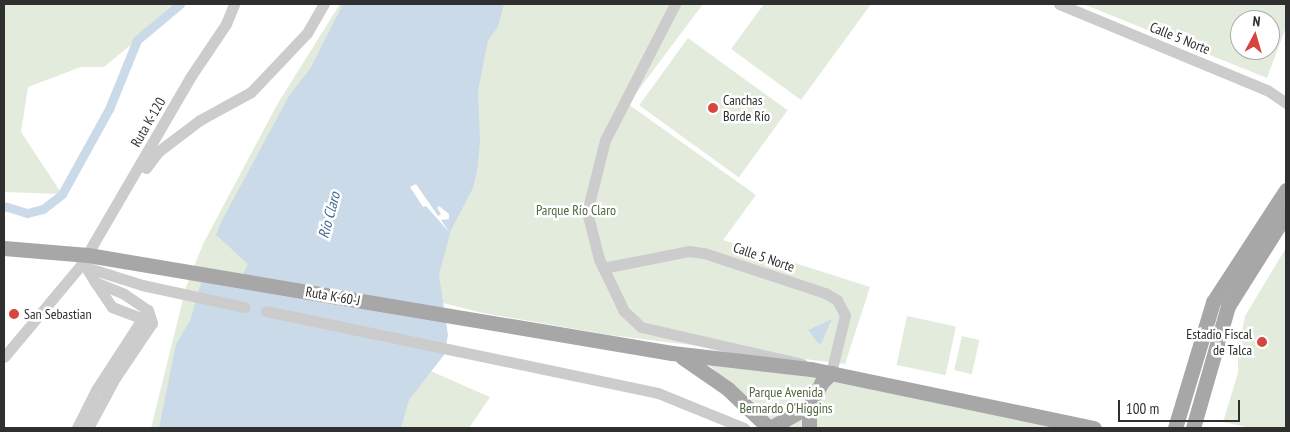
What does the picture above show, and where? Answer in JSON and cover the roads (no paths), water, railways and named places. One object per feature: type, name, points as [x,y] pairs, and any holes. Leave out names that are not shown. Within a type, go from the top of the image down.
[{"type":"main road","points":[[1175,428],[1213,302],[1286,190]]},
{"type":"main road","points":[[1193,428],[1228,306],[1286,214]]},
{"type":"main road","name":"Ruta K-60-J","points":[[4,248],[85,263],[109,258],[667,352]]},
{"type":"main road","points":[[667,352],[811,369],[1094,428]]},
{"type":"main road","points":[[667,352],[701,368],[770,428],[809,406]]},
{"type":"main road","points":[[809,428],[809,406],[822,382],[831,373]]},
{"type":"street","name":"Ruta K-120","points":[[4,357],[85,263],[192,76],[226,24],[234,4]]},
{"type":"street","points":[[120,201],[159,151],[200,120],[251,92],[307,33],[324,4]]},
{"type":"street","points":[[675,4],[605,140],[587,212],[601,263],[624,311],[641,327],[659,334],[786,358],[811,369]]},
{"type":"street","name":"Calle 5 Norte","points":[[1059,4],[1267,90],[1286,103]]},
{"type":"street","name":"Calle 5 Norte","points":[[601,263],[689,251],[704,252],[825,293],[837,300],[845,315],[831,373]]},
{"type":"street","points":[[85,263],[99,278],[124,294],[147,317]]},
{"type":"street","points":[[99,278],[245,307]]},
{"type":"street","points":[[99,278],[112,307],[147,317]]},
{"type":"street","points":[[266,311],[658,393],[744,428]]},
{"type":"street","points":[[77,428],[96,390],[147,317]]},
{"type":"street","points":[[88,428],[147,317]]},
{"type":"water","name":"Río Claro","points":[[343,4],[504,4],[498,27],[488,40],[478,91],[480,142],[477,172],[473,188],[451,230],[439,275],[448,335],[444,355],[409,400],[401,428],[159,428],[176,344],[190,321],[202,279],[240,281],[248,264],[216,235],[220,224],[290,94],[310,69]]},
{"type":"water","points":[[832,319],[821,344],[818,343],[808,330]]},
{"type":"waterway","points":[[4,206],[27,213],[43,209],[62,194],[109,109],[137,40],[180,4]]},
{"type":"place","name":"Canchas Borde Río","points":[[713,108]]},
{"type":"place","name":"San Sebastian","points":[[14,314]]},
{"type":"place","name":"Estadio Fiscal de Talca","points":[[1262,342]]},
{"type":"park label","name":"Parque Río Claro","points":[[576,210]]},
{"type":"park label","name":"Parque Avenida Bernardo O'Higgins","points":[[786,400]]}]
